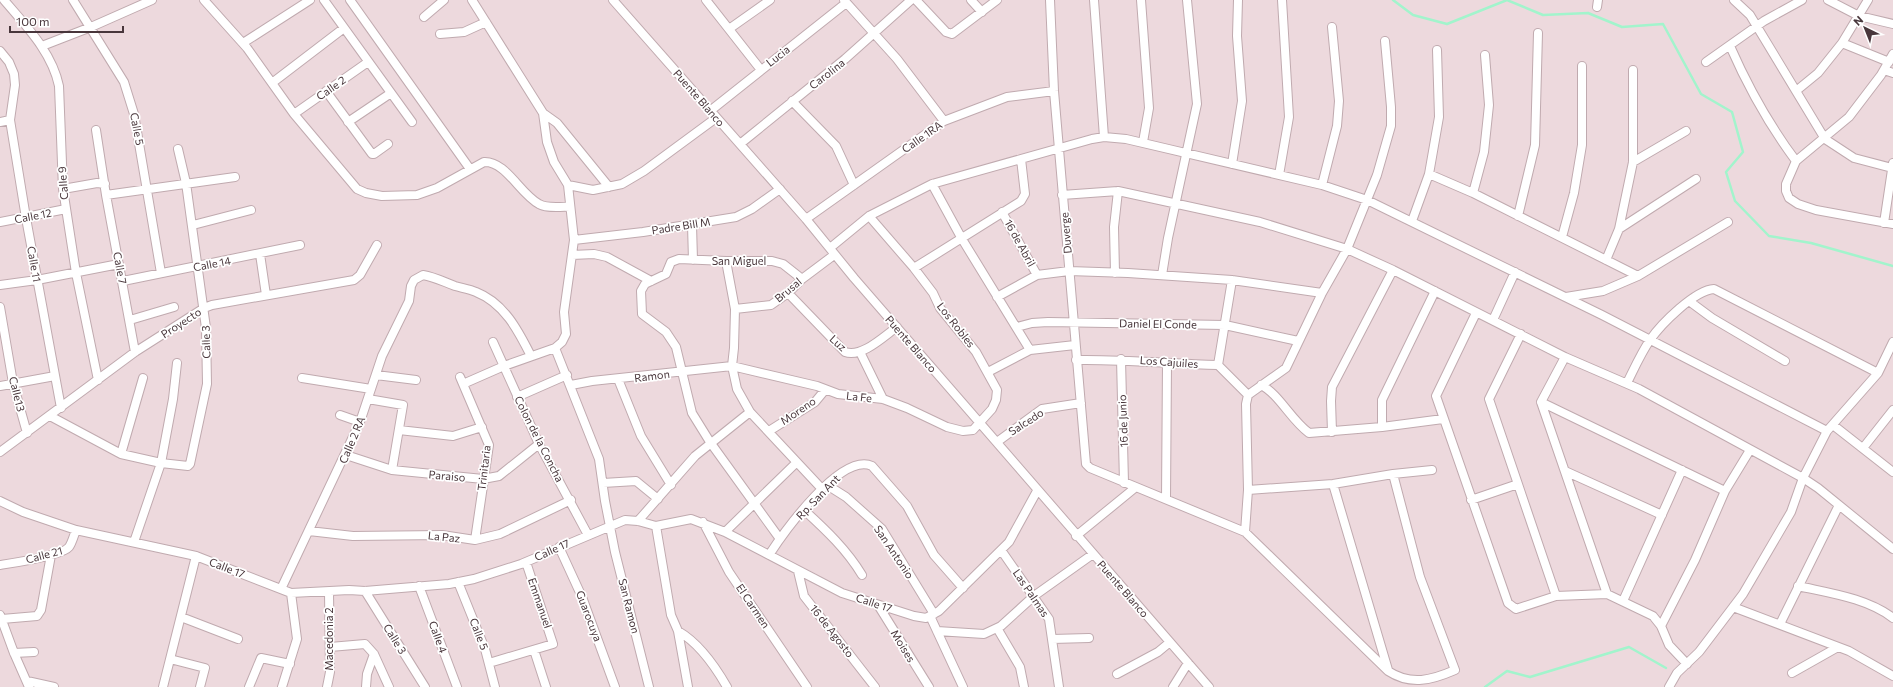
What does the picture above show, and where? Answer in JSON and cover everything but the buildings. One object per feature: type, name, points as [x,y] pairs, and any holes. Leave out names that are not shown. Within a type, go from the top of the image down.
[{"type":"street","name":"Calle 9","points":[[4,0],[42,46],[56,73],[59,86],[63,189],[76,273],[98,380]]},
{"type":"street","name":"Calle 5","points":[[73,0],[124,82],[134,114],[161,273]]},
{"type":"street","points":[[42,46],[91,27],[140,2],[152,0]]},
{"type":"street","points":[[204,0],[243,43],[294,114],[356,189],[366,194],[382,196],[418,195],[437,188],[484,162],[489,162],[498,165],[532,200],[541,205],[570,207]]},
{"type":"street","points":[[243,43],[310,0]]},
{"type":"street","points":[[324,0],[412,122]]},
{"type":"street","points":[[350,0],[470,169]]},
{"type":"street","points":[[424,17],[444,0]]},
{"type":"street","points":[[472,0],[544,113],[557,123],[609,187]]},
{"type":"street","name":"Puente Blanco","points":[[613,0],[780,189],[1076,536],[1209,687]]},
{"type":"street","points":[[706,0],[761,70]]},
{"type":"street","points":[[729,29],[770,0]]},
{"type":"street","name":"Carolina","points":[[740,144],[792,100],[875,34],[911,0]]},
{"type":"street","points":[[916,0],[946,32],[952,34],[997,0]]},
{"type":"street","points":[[971,0],[982,12]]},
{"type":"street","name":"Duverge","points":[[1050,0],[1054,91],[1062,195],[1086,462],[1088,466],[1124,483]]},
{"type":"street","points":[[1094,0],[1104,137]]},
{"type":"street","points":[[1141,0],[1149,108],[1143,142]]},
{"type":"street","points":[[1162,275],[1168,238],[1197,104],[1187,0]]},
{"type":"street","points":[[1232,164],[1242,102],[1237,36],[1238,0]]},
{"type":"street","points":[[1279,174],[1289,117],[1282,0]]},
{"type":"street","points":[[1734,0],[1750,15],[1825,139],[1854,158],[1893,165],[1884,223]]},
{"type":"street","points":[[1706,62],[1757,26],[1802,0]]},
{"type":"street","points":[[1828,0],[1859,16],[1893,24]]},
{"type":"street","points":[[1796,91],[1818,73],[1842,43],[1868,0]]},
{"type":"street","points":[[845,1],[875,34],[944,121]]},
{"type":"street","name":"Lucia","points":[[710,111],[845,1]]},
{"type":"street","points":[[440,34],[464,32],[486,22]]},
{"type":"street","points":[[1322,185],[1337,126],[1339,101],[1332,27]]},
{"type":"street","points":[[272,83],[344,28]]},
{"type":"street","points":[[1518,216],[1535,144],[1538,33]]},
{"type":"street","points":[[1245,532],[1248,490],[1246,404],[1248,395],[1261,384],[1286,368],[1322,293],[1347,249],[1377,175],[1390,126],[1391,106],[1385,41]]},
{"type":"street","points":[[1842,43],[1889,62]]},
{"type":"street","points":[[1730,46],[1748,86],[1776,134],[1796,161]]},
{"type":"street","points":[[1412,222],[1429,174],[1439,117],[1437,50]]},
{"type":"street","name":"Calle 11","points":[[0,51],[9,62],[14,74],[15,85],[10,120],[26,218],[61,408]]},
{"type":"street","points":[[1893,54],[1884,70],[1850,117],[1825,139],[1796,161],[1786,184],[1786,191],[1794,201],[1816,210],[1893,224]]},
{"type":"street","points":[[1473,193],[1484,152],[1489,105],[1485,55]]},
{"type":"street","name":"Calle 2","points":[[294,114],[368,62]]},
{"type":"street","points":[[1562,237],[1574,193],[1582,145],[1582,66]]},
{"type":"street","points":[[1606,260],[1619,229],[1633,162],[1633,70]]},
{"type":"street","points":[[1884,70],[1893,73]]},
{"type":"street","points":[[326,91],[373,155],[388,144]]},
{"type":"street","name":"Calle 1RA","points":[[806,219],[944,121],[1006,97],[1054,91]]},
{"type":"street","points":[[348,122],[391,93]]},
{"type":"street","points":[[792,100],[836,146],[854,185]]},
{"type":"street","points":[[504,366],[555,348],[562,342],[566,334],[564,312],[574,240],[568,185],[554,162],[547,142],[544,113]]},
{"type":"street","points":[[568,185],[593,190],[622,184],[644,171],[716,118]]},
{"type":"street","points":[[0,122],[10,120]]},
{"type":"street","name":"Calle 7","points":[[96,130],[106,195],[135,352]]},
{"type":"street","points":[[1633,162],[1686,131]]},
{"type":"street","name":"Brusal","points":[[735,309],[771,304],[788,294],[869,216],[932,184],[1059,147],[1104,137],[1143,142],[1279,174],[1322,185],[1367,200],[1566,297],[1827,431]]},
{"type":"street","name":"Calle 3","points":[[161,463],[188,466],[190,464],[207,384],[206,328],[199,267],[186,183],[178,149]]},
{"type":"street","points":[[914,268],[962,239],[1024,198],[1021,159]]},
{"type":"street","points":[[1429,174],[1473,193],[1638,276]]},
{"type":"street","points":[[106,195],[235,176]]},
{"type":"street","points":[[1619,229],[1696,179]]},
{"type":"street","points":[[63,189],[97,183],[105,184]]},
{"type":"street","points":[[932,184],[962,239],[1030,350]]},
{"type":"street","name":"Padre Bill M","points":[[574,240],[692,225],[736,216],[752,209],[780,189]]},
{"type":"street","points":[[1062,195],[1118,191],[1176,205],[1260,222],[1347,249],[1394,270],[1565,357],[1627,383],[1803,478],[1840,505],[1893,548]]},
{"type":"street","points":[[1115,273],[1114,227],[1118,191]]},
{"type":"street","name":"Calle 12","points":[[0,222],[66,209]]},
{"type":"street","points":[[192,225],[251,210]]},
{"type":"street","name":"16 de Abril","points":[[1002,212],[1037,275]]},
{"type":"street","name":"Los Robles","points":[[869,216],[914,268],[933,294],[940,308],[976,352],[988,372],[997,390],[996,400],[992,409],[980,423]]},
{"type":"street","points":[[1566,297],[1603,291],[1638,276],[1728,222]]},
{"type":"street","points":[[692,225],[693,260]]},
{"type":"street","name":"Calle 14","points":[[123,281],[199,267],[300,245]]},
{"type":"street","name":"Proyecto","points":[[0,452],[135,352],[204,308],[266,295],[354,280],[360,275],[377,245]]},
{"type":"street","points":[[260,254],[266,295]]},
{"type":"street","points":[[572,255],[594,254],[607,257],[651,282]]},
{"type":"street","name":"San Miguel","points":[[651,282],[666,274],[671,262],[679,259],[726,262],[772,261],[783,264],[802,279]]},
{"type":"street","name":"San Antonio","points":[[726,262],[735,309],[732,366],[737,389],[750,412],[769,430],[796,463],[824,487],[846,496],[882,529],[932,615],[937,631],[963,687]]},
{"type":"street","points":[[0,285],[37,280],[119,264]]},
{"type":"street","points":[[1332,432],[1330,401],[1332,387],[1394,270]]},
{"type":"street","points":[[997,297],[1037,275],[1069,271],[1232,280],[1322,293]]},
{"type":"street","points":[[1493,320],[1515,272]]},
{"type":"street","name":"Calle 2 RA","points":[[282,589],[360,422],[382,356],[407,305],[411,286],[414,280],[423,275],[443,280],[476,292],[491,300],[515,325],[531,356]]},
{"type":"street","points":[[1232,280],[1218,365],[1248,395]]},
{"type":"street","points":[[651,282],[645,284],[641,290],[642,314],[666,332],[676,347],[692,413],[710,442],[780,539]]},
{"type":"street","points":[[1627,383],[1650,340],[1689,301],[1707,290],[1721,292],[1765,317],[1878,373]]},
{"type":"street","points":[[1382,427],[1382,400],[1435,291]]},
{"type":"street","name":"Luz","points":[[788,294],[845,352],[849,354],[860,352],[897,327]]},
{"type":"street","points":[[1689,301],[1712,318],[1785,361]]},
{"type":"street","name":"Calle13","points":[[0,307],[13,383],[26,433]]},
{"type":"street","points":[[130,320],[174,307]]},
{"type":"street","points":[[1476,313],[1436,396],[1508,603],[1516,609],[1556,596],[1607,594],[1653,616],[1661,626],[1669,645],[1687,664]]},
{"type":"street","name":"Daniel El Conde","points":[[1017,327],[1032,323],[1048,322],[1225,325],[1298,341]]},
{"type":"street","points":[[1521,334],[1489,399],[1556,596]]},
{"type":"street","name":"Colon de la Concha","points":[[493,342],[517,397],[540,444],[571,500],[588,535]]},
{"type":"street","points":[[1669,687],[1677,674],[1699,652],[1743,594],[1791,512],[1803,478],[1827,431],[1878,373],[1893,342]]},
{"type":"street","points":[[988,372],[1030,350],[1075,345]]},
{"type":"street","name":"San Ramon","points":[[555,348],[571,385],[599,459],[610,525],[649,687]]},
{"type":"street","points":[[860,352],[883,399]]},
{"type":"street","points":[[1565,357],[1541,402],[1607,594]]},
{"type":"street","name":"Los Cajuiles","points":[[1076,360],[1121,359],[1218,365]]},
{"type":"street","name":"16 de Junio","points":[[1121,359],[1124,483]]},
{"type":"street","points":[[134,542],[161,463],[173,399],[176,363]]},
{"type":"street","points":[[1166,498],[1167,363]]},
{"type":"street","name":"Trinitaria","points":[[475,540],[489,445],[462,380],[504,366]]},
{"type":"street","name":"Ramon","points":[[571,385],[592,381],[732,366]]},
{"type":"street","name":"La Fe","points":[[732,366],[838,394],[883,399],[908,408],[947,427],[963,431],[973,430],[980,423]]},
{"type":"street","points":[[376,375],[416,380]]},
{"type":"street","points":[[517,397],[567,375]]},
{"type":"street","points":[[0,386],[55,376]]},
{"type":"street","points":[[121,454],[143,378]]},
{"type":"street","points":[[302,378],[371,389]]},
{"type":"street","points":[[618,379],[642,436],[671,485]]},
{"type":"street","points":[[1261,384],[1268,388],[1294,420],[1309,433],[1382,427],[1443,419]]},
{"type":"street","name":"Moreno","points":[[769,430],[815,402],[825,390]]},
{"type":"street","points":[[368,399],[403,404],[392,470]]},
{"type":"street","points":[[1541,402],[1725,491]]},
{"type":"street","name":"Salcedo","points":[[997,442],[1042,409],[1081,403]]},
{"type":"street","points":[[1863,448],[1893,410]]},
{"type":"street","points":[[638,521],[695,456],[710,442],[750,412]]},
{"type":"street","points":[[340,415],[360,422]]},
{"type":"street","points":[[50,416],[121,454],[161,463]]},
{"type":"street","points":[[1833,424],[1893,472]]},
{"type":"street","points":[[399,430],[452,436],[482,427]]},
{"type":"street","name":"Paraiso","points":[[346,454],[392,470],[483,479],[499,476],[540,444]]},
{"type":"street","points":[[1661,626],[1695,560],[1725,491],[1750,450]]},
{"type":"street","points":[[725,532],[796,463]]},
{"type":"street","name":"Rp. San Ant","points":[[769,555],[780,539],[824,487],[842,472],[863,464],[872,466],[907,506],[934,555],[963,588]]},
{"type":"street","points":[[1248,490],[1333,484],[1393,474],[1432,470]]},
{"type":"street","points":[[1623,601],[1682,470]]},
{"type":"street","points":[[1565,471],[1662,515]]},
{"type":"street","points":[[1124,483],[1166,498],[1245,532],[1388,671],[1397,676],[1417,680],[1434,679],[1455,670],[1420,577],[1393,474]]},
{"type":"street","points":[[603,483],[636,481],[658,499]]},
{"type":"street","points":[[1333,484],[1388,671]]},
{"type":"street","points":[[1471,500],[1518,484]]},
{"type":"street","points":[[1076,536],[1136,487]]},
{"type":"street","points":[[932,615],[940,611],[1009,542],[1037,490]]},
{"type":"street","name":"La Paz","points":[[309,531],[354,536],[442,535],[475,540],[500,534],[571,500]]},
{"type":"street","name":"Calle 17","points":[[0,501],[23,512],[76,530],[196,556],[291,593],[349,590],[365,591],[458,582],[474,579],[526,562],[624,520],[638,521],[656,526],[691,519],[725,532],[842,593],[914,616],[926,618],[932,615]]},
{"type":"street","points":[[1780,624],[1840,505]]},
{"type":"street","points":[[804,510],[841,546],[853,560],[862,575]]},
{"type":"street","name":"El Carmen","points":[[702,522],[729,572],[807,687]]},
{"type":"street","points":[[656,526],[671,615],[678,631],[688,687]]},
{"type":"street","name":"Calle 21","points":[[0,565],[51,555],[68,548],[76,530]]},
{"type":"street","name":"Guarocuya","points":[[559,548],[582,597],[615,687]]},
{"type":"street","name":"Las Palmas","points":[[1001,550],[1050,619],[1059,687]]},
{"type":"street","points":[[937,631],[984,634],[997,628],[1034,596],[1093,554]]},
{"type":"street","points":[[51,555],[42,610],[37,616],[1,616],[14,653],[28,684],[54,687]]},
{"type":"street","points":[[163,687],[196,556]]},
{"type":"street","name":"Emmanuel","points":[[526,562],[553,644],[534,650]]},
{"type":"street","name":"16 de Agosto","points":[[798,571],[804,596],[875,687]]},
{"type":"street","name":"Calle 5","points":[[458,582],[489,663],[495,687]]},
{"type":"street","name":"Calle 4","points":[[419,586],[457,687]]},
{"type":"street","points":[[1798,586],[1849,598],[1885,612],[1893,618]]},
{"type":"street","name":"Calle 3","points":[[365,591],[425,687]]},
{"type":"street","name":"Macedonia 2","points":[[327,687],[330,672],[329,592]]},
{"type":"street","points":[[282,687],[297,639],[291,593]]},
{"type":"street","name":"Moises","points":[[878,604],[929,687]]},
{"type":"street","points":[[1733,607],[1849,651],[1893,676]]},
{"type":"street","points":[[181,617],[238,639]]},
{"type":"street","points":[[997,628],[1020,666],[1024,687]]},
{"type":"street","points":[[678,631],[689,638],[718,671],[727,687]]},
{"type":"street","points":[[1052,639],[1089,638]]},
{"type":"street","points":[[1117,674],[1158,652],[1170,642]]},
{"type":"street","points":[[330,647],[365,644],[374,654],[389,687]]},
{"type":"street","points":[[1792,673],[1838,647]]},
{"type":"street","points":[[489,663],[534,650],[546,687]]},
{"type":"street","points":[[14,653],[34,652]]},
{"type":"street","points":[[366,687],[367,674],[374,654]]},
{"type":"street","points":[[249,687],[261,658],[290,664]]},
{"type":"street","points":[[170,659],[204,667],[206,669],[200,687]]},
{"type":"street","points":[[1173,687],[1188,663]]},
{"type":"shaded area","points":[[0,0],[1893,0],[1893,687],[0,687]]},
{"type":"waterway","points":[[1393,0],[1413,15],[1447,24],[1507,0]]},
{"type":"waterway","points":[[1507,0],[1543,15],[1588,13],[1622,27],[1663,24],[1701,94],[1732,112],[1743,152],[1726,172],[1735,201],[1769,236],[1811,243],[1893,266]]},
{"type":"waterway","points":[[1485,687],[1507,671],[1530,677],[1629,647],[1666,668]]}]
